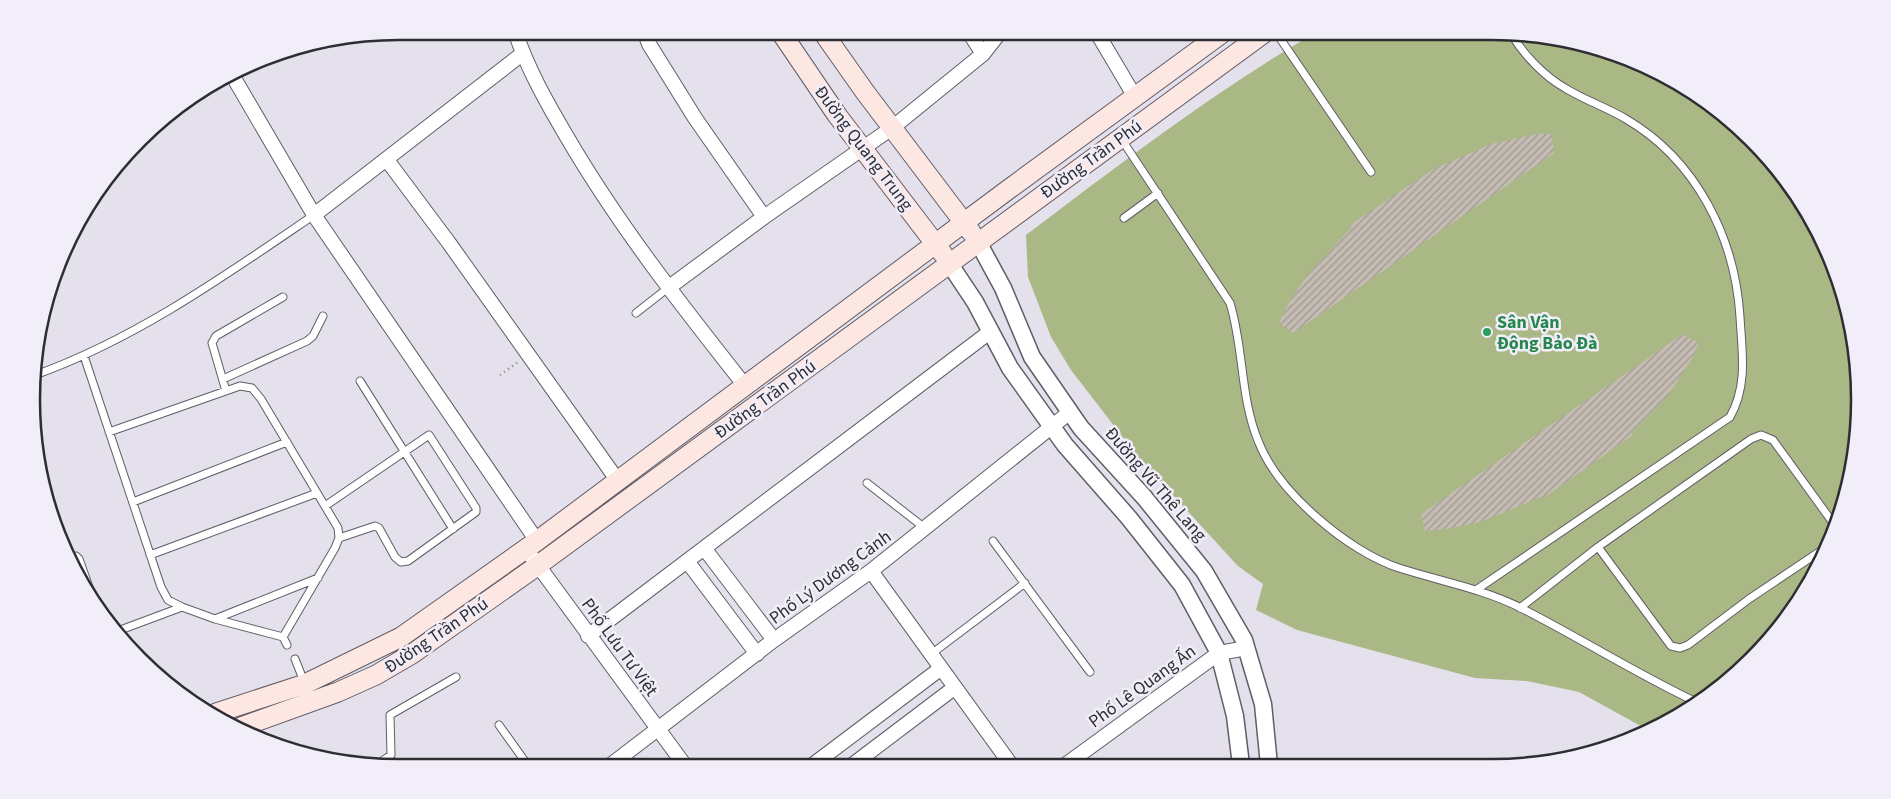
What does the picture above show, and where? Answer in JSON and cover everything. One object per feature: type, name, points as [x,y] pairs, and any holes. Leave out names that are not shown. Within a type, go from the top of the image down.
[{"type":"main road","name":"Đường Quang Trung","points":[[786,40],[863,149],[949,263]]},
{"type":"main road","name":"Đường Quang Trung","points":[[828,40],[978,242]]},
{"type":"main road","name":"Đường Trần Phú","points":[[221,711],[306,684],[401,637],[531,545],[746,387],[964,222],[1213,40]]},
{"type":"main road","name":"Đường Trần Phú","points":[[247,725],[312,703],[376,675],[412,654],[537,566],[1255,40]]},
{"type":"street","points":[[518,40],[522,54],[555,116],[599,191],[668,288],[746,387]]},
{"type":"street","points":[[648,40],[695,118],[764,217]]},
{"type":"street","points":[[974,40],[983,54]]},
{"type":"street","points":[[668,288],[764,217],[892,128],[983,54],[994,40]]},
{"type":"street","points":[[1101,40],[1135,97]]},
{"type":"street","points":[[314,215],[522,54]]},
{"type":"street","name":"Phố Lưu Tư Việt","points":[[235,80],[314,215],[531,545],[537,566],[680,759]]},
{"type":"street","points":[[386,160],[449,243],[618,481]]},
{"type":"street","name":"Đường Vũ Thê Lang","points":[[978,242],[1002,288],[1032,357],[1081,428],[1144,497],[1204,571],[1244,640],[1263,704],[1268,759]]},
{"type":"street","points":[[949,263],[991,331],[1010,368],[1052,426],[1182,585],[1219,653],[1235,716],[1240,759]]},
{"type":"street","points":[[588,636],[991,331]]},
{"type":"street","name":"Phố Lý Dương Cảnh","points":[[619,759],[774,640],[871,572],[927,529],[1070,412]]},
{"type":"street","points":[[704,548],[774,640]]},
{"type":"street","points":[[687,561],[757,654]]},
{"type":"street","points":[[871,572],[1007,759]]},
{"type":"street","name":"Phố Lê Quang Ấn","points":[[1074,759],[1219,653],[1246,648]]},
{"type":"street","points":[[821,759],[940,669]]},
{"type":"street","points":[[860,759],[954,688]]},
{"type":"lane","points":[[1281,40],[1371,172]]},
{"type":"lane","points":[[1476,590],[1730,417],[1739,401],[1743,380],[1738,292],[1731,259],[1719,225],[1688,172],[1670,152],[1626,119],[1563,88],[1534,62],[1517,41]]},
{"type":"lane","points":[[1120,138],[1230,303],[1236,321],[1248,405],[1259,444],[1281,479],[1313,514],[1352,545],[1397,568],[1476,590],[1520,608],[1689,699]]},
{"type":"lane","points":[[1124,218],[1158,193]]},
{"type":"lane","points":[[41,373],[84,356],[180,304],[314,215]]},
{"type":"lane","points":[[636,312],[668,288]]},
{"type":"lane","points":[[226,391],[212,343],[216,336],[283,297]]},
{"type":"lane","points":[[223,379],[307,340],[313,336],[323,316]]},
{"type":"lane","points":[[84,356],[161,587],[168,600],[215,619],[283,637],[287,645]]},
{"type":"lane","points":[[360,381],[453,529]]},
{"type":"lane","points":[[109,432],[240,386],[252,388],[261,399],[338,528],[338,538],[318,578],[283,637]]},
{"type":"lane","points":[[325,506],[404,450],[429,435],[476,508],[476,512],[408,561],[401,562],[395,557],[379,528],[375,526],[338,538]]},
{"type":"lane","points":[[1520,608],[1598,547],[1751,439],[1761,435],[1773,440],[1830,519]]},
{"type":"lane","points":[[133,502],[287,442]]},
{"type":"lane","points":[[867,483],[927,529]]},
{"type":"lane","points":[[150,555],[317,493]]},
{"type":"lane","points":[[993,541],[1090,672]]},
{"type":"lane","points":[[1598,547],[1671,646],[1680,648],[1690,643],[1749,599],[1816,554]]},
{"type":"lane","points":[[76,556],[80,559],[85,573]]},
{"type":"lane","points":[[215,619],[318,578]]},
{"type":"lane","points":[[930,655],[1025,583]]},
{"type":"lane","points":[[123,629],[182,607]]},
{"type":"lane","points":[[295,659],[312,703]]},
{"type":"lane","points":[[385,758],[391,754],[390,715],[456,677]]},
{"type":"lane","points":[[499,725],[523,759]]},
{"type":"path","points":[[500,375],[527,355]]},
{"type":"green space","points":[[1303,40],[1515,41],[1538,43],[1585,52],[1629,67],[1651,77],[1710,114],[1729,129],[1762,162],[1803,220],[1824,262],[1832,284],[1839,306],[1848,353],[1851,400],[1850,423],[1848,446],[1839,493],[1824,537],[1814,559],[1777,618],[1762,637],[1729,670],[1671,711],[1641,726],[1579,692],[1527,681],[1475,678],[1297,630],[1256,610],[1263,584],[1238,566],[1138,457],[1071,370],[1051,337],[1028,277],[1026,235],[1205,103]]},
{"type":"building","points":[[1536,134],[1552,134],[1554,153],[1293,333],[1279,323],[1291,299],[1309,273],[1352,227],[1350,225],[1441,164],[1443,165],[1491,144]]},
{"type":"building","points":[[1683,334],[1699,343],[1693,357],[1668,396],[1631,433],[1633,435],[1542,499],[1541,497],[1483,521],[1452,528],[1425,531],[1421,514]]},
{"type":"place","name":"Sân Vận Động Bảo Đà","points":[[1487,332]]}]
